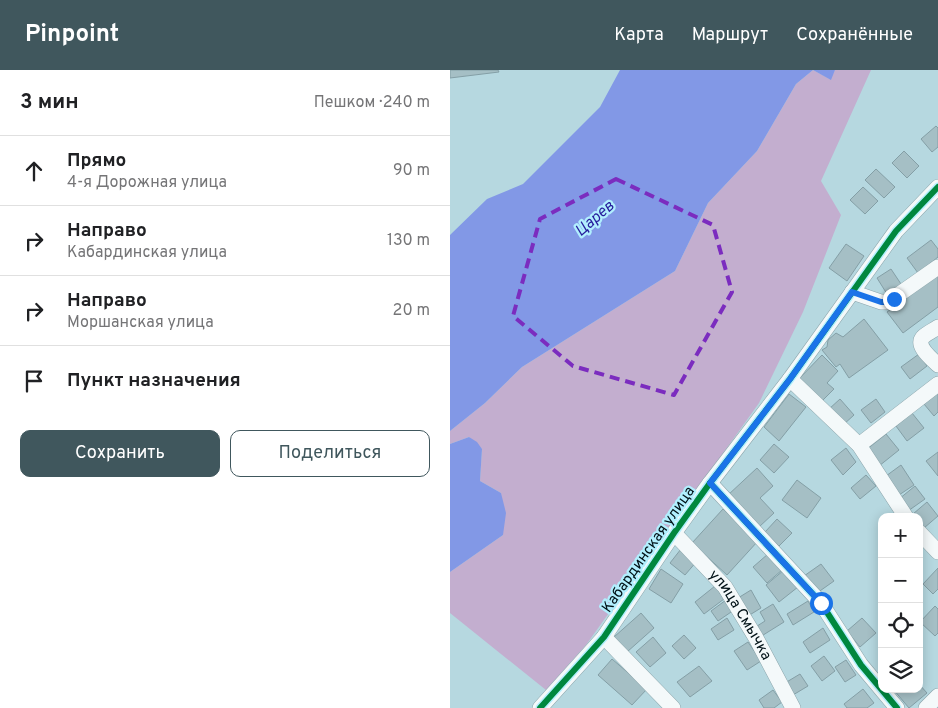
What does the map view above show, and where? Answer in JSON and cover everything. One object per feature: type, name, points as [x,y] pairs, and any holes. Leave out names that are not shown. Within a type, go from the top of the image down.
[{"type":"street","name":"Кабардинская улица","points":[[540,708],[604,637],[674,533],[790,379],[896,231],[938,187]]},
{"type":"street","points":[[852,292],[881,302],[888,302],[938,267]]},
{"type":"street","points":[[938,327],[924,337],[921,344],[938,365]]},
{"type":"street","points":[[790,379],[859,445],[903,513]]},
{"type":"street","points":[[859,445],[938,384]]},
{"type":"street","points":[[710,483],[821,603],[861,665],[897,708]]},
{"type":"street","name":"улица Смычка","points":[[674,533],[725,587],[756,638],[793,708]]},
{"type":"street","points":[[923,536],[938,552]]},
{"type":"street","points":[[604,637],[673,708]]},
{"type":"street","points":[[926,708],[938,696]]},
{"type":"highlighted area","points":[[616,179],[713,225],[732,292],[674,395],[573,366],[513,316],[540,219]]},
{"type":"shaded area","points":[[813,70],[830,79],[835,70],[871,70],[821,181],[841,215],[803,312],[759,403],[586,645],[546,690],[450,613],[450,572],[503,535],[501,493],[480,481],[482,449],[469,437],[450,444],[450,431],[485,403],[522,367],[675,271],[708,203],[757,151],[796,84]]},
{"type":"water","name":"Царев","points":[[620,70],[813,70],[796,84],[757,151],[708,203],[675,271],[522,367],[485,403],[450,431],[450,235],[487,199],[523,184],[600,107]]},
{"type":"water","points":[[813,70],[835,70],[831,80]]},
{"type":"water","points":[[469,437],[477,442],[482,449],[480,481],[501,493],[506,513],[503,535],[450,572],[450,444]]},
{"type":"building","points":[[450,70],[498,70],[499,72],[450,78]]},
{"type":"building","points":[[936,126],[938,128],[938,147],[932,152],[921,139]]},
{"type":"building","points":[[904,151],[919,166],[907,178],[892,163]]},
{"type":"building","points":[[876,169],[895,187],[884,198],[865,180]]},
{"type":"building","points":[[863,187],[878,201],[865,214],[850,200]]},
{"type":"building","points":[[931,240],[938,249],[938,257],[918,273],[907,258]]},
{"type":"building","points":[[846,244],[864,256],[847,281],[829,268]]},
{"type":"building","points":[[891,269],[901,284],[887,294],[877,278]]},
{"type":"building","points":[[937,275],[938,307],[903,333],[887,312]]},
{"type":"building","points":[[864,319],[888,350],[849,378],[840,364],[836,367],[822,350],[827,347],[828,340],[836,333],[843,337]]},
{"type":"building","points":[[919,354],[927,366],[910,379],[901,367]]},
{"type":"building","points":[[822,355],[838,371],[827,383],[834,389],[820,403],[797,381]]},
{"type":"building","points":[[938,393],[938,412],[934,416],[924,404]]},
{"type":"building","points":[[789,394],[806,407],[779,441],[764,427]]},
{"type":"building","points":[[840,399],[854,415],[843,425],[829,409]]},
{"type":"building","points":[[876,399],[885,412],[871,423],[861,410]]},
{"type":"building","points":[[912,413],[924,428],[907,441],[896,426]]},
{"type":"building","points":[[886,434],[899,450],[879,466],[866,450]]},
{"type":"building","points":[[774,444],[789,457],[774,473],[760,460]]},
{"type":"building","points":[[846,448],[856,462],[843,475],[831,460]]},
{"type":"building","points":[[938,452],[938,476],[926,461]]},
{"type":"building","points":[[901,465],[914,485],[899,495],[886,476]]},
{"type":"building","points":[[757,468],[773,486],[760,498],[774,513],[759,527],[728,495]]},
{"type":"building","points":[[866,475],[876,486],[860,499],[851,488]]},
{"type":"building","points":[[797,480],[821,498],[807,518],[782,500]]},
{"type":"building","points":[[915,486],[925,499],[908,511],[899,499]]},
{"type":"building","points":[[927,502],[938,516],[924,528],[923,513],[914,513]]},
{"type":"building","points":[[723,509],[758,541],[727,575],[692,543]]},
{"type":"building","points":[[777,519],[792,533],[779,546],[765,532]]},
{"type":"building","points":[[681,549],[697,561],[685,575],[670,563]]},
{"type":"building","points":[[768,554],[782,570],[767,583],[753,567]]},
{"type":"building","points":[[821,564],[834,581],[817,593],[804,576]]},
{"type":"building","points":[[938,568],[938,589],[933,594],[923,584]]},
{"type":"building","points":[[661,569],[683,584],[671,603],[649,589]]},
{"type":"building","points":[[784,570],[798,587],[779,602],[766,585]]},
{"type":"building","points":[[715,586],[724,599],[704,614],[695,602]]},
{"type":"building","points":[[751,590],[761,608],[748,616],[738,598]]},
{"type":"building","points":[[726,600],[734,610],[718,621],[711,611]]},
{"type":"building","points":[[808,601],[814,612],[793,625],[787,614]]},
{"type":"building","points":[[773,604],[784,622],[760,637],[754,628],[765,621],[760,612]]},
{"type":"building","points":[[935,606],[938,609],[938,633],[935,636],[923,625],[923,619]]},
{"type":"building","points":[[641,613],[654,628],[627,652],[614,637]]},
{"type":"building","points":[[727,618],[734,630],[718,640],[711,629]]},
{"type":"building","points":[[862,618],[876,633],[860,647],[847,631]]},
{"type":"building","points":[[823,628],[830,640],[810,653],[803,642]]},
{"type":"building","points":[[684,635],[696,648],[684,659],[672,646]]},
{"type":"building","points":[[653,637],[666,653],[650,667],[636,652]]},
{"type":"building","points":[[748,642],[761,661],[747,670],[734,651]]},
{"type":"building","points":[[824,656],[835,671],[822,681],[811,666]]},
{"type":"building","points":[[612,659],[647,689],[632,705],[598,675]]},
{"type":"building","points":[[846,660],[856,675],[845,682],[835,667]]},
{"type":"building","points":[[699,666],[712,681],[690,697],[677,682]]},
{"type":"building","points":[[800,674],[808,686],[793,695],[785,683]]},
{"type":"building","points":[[923,688],[927,693],[909,708],[896,693],[923,693]]},
{"type":"building","points":[[863,689],[874,703],[867,708],[847,708],[844,704]]},
{"type":"building","points":[[773,690],[782,702],[774,708],[764,708],[759,700]]},
{"type":"cycle path","points":[[540,708],[604,637],[674,533],[790,379],[896,231],[938,187]]},
{"type":"cycle path","points":[[710,483],[821,603],[861,665],[897,708]]},
{"type":"route","points":[[821,603],[710,483],[790,379],[852,292],[884,303],[894,299]]}]
